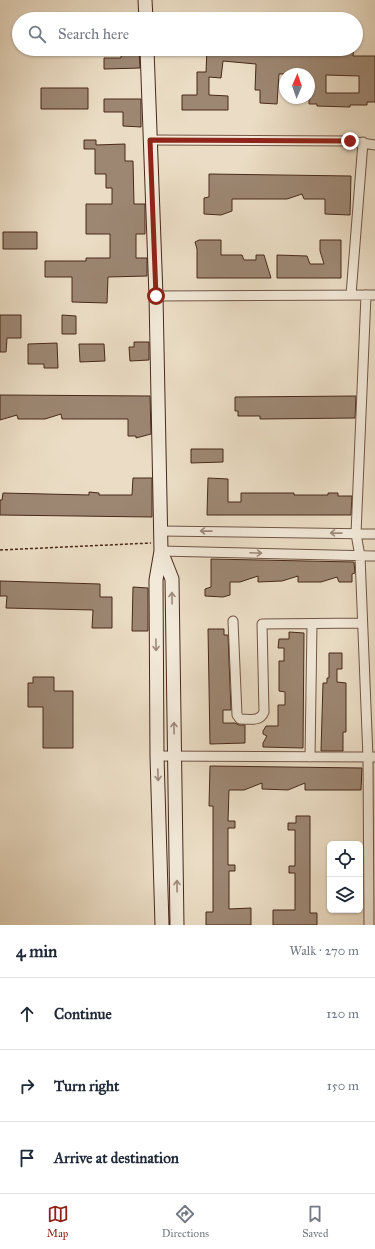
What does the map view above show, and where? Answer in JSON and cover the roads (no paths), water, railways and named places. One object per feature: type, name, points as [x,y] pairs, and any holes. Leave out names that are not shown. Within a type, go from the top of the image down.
[{"type":"main road","points":[[145,0],[146,12]]},
{"type":"main road","points":[[147,56],[156,296],[161,541],[156,580],[157,756],[162,925]]},
{"type":"main road","points":[[161,541],[172,579],[177,925]]},
{"type":"street","points":[[150,140],[350,141],[375,145]]},
{"type":"street","points":[[351,295],[363,142]]},
{"type":"street","points":[[156,296],[371,295],[356,534],[360,556],[362,623],[371,758],[369,925]]},
{"type":"street","points":[[161,541],[375,534]]},
{"type":"street","points":[[161,541],[375,556]]},
{"type":"street","points":[[233,621],[236,715],[240,719],[258,719],[262,717],[264,712],[262,624],[362,623]]},
{"type":"street","points":[[310,757],[312,624]]},
{"type":"street","points":[[157,756],[371,758]]}]
